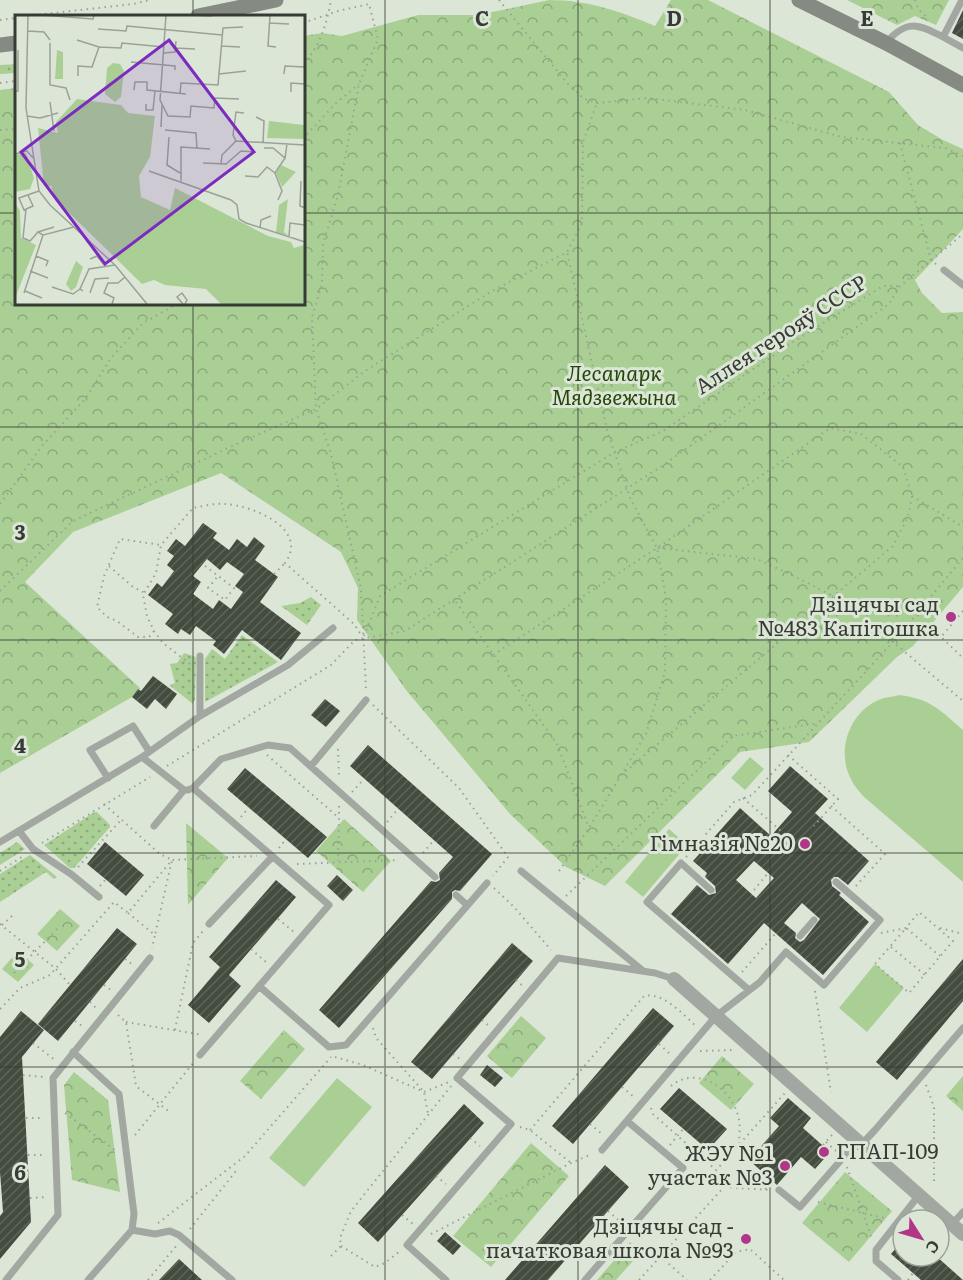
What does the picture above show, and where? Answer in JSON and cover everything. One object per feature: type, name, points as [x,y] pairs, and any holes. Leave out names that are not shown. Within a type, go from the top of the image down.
[{"type":"main road","points":[[203,15],[276,0]]},
{"type":"main road","points":[[800,0],[963,85]]},
{"type":"main road","points":[[0,45],[15,43]]},
{"type":"street","points":[[674,979],[963,1234]]},
{"type":"lane","points":[[943,37],[962,0]]},
{"type":"lane","points":[[886,43],[897,31],[911,25],[921,26],[963,48]]},
{"type":"lane","points":[[944,270],[963,285]]},
{"type":"lane","points":[[0,842],[142,757],[200,716],[288,665],[333,628]]},
{"type":"lane","points":[[200,656],[200,716]]},
{"type":"lane","points":[[311,766],[366,700]]},
{"type":"lane","points":[[108,778],[90,750],[133,726],[149,751]]},
{"type":"lane","points":[[142,757],[188,790],[193,788],[221,759],[268,745],[290,748],[435,877]]},
{"type":"lane","points":[[193,788],[329,905],[200,1055]]},
{"type":"lane","points":[[154,826],[184,789]]},
{"type":"lane","points":[[19,831],[33,849],[71,874],[99,897]]},
{"type":"lane","points":[[209,924],[272,857]]},
{"type":"lane","points":[[711,890],[681,863],[647,902],[749,990]]},
{"type":"lane","points":[[521,871],[644,972]]},
{"type":"lane","points":[[602,1150],[716,1016],[760,982],[788,950],[824,985],[880,920],[836,882]]},
{"type":"lane","points":[[259,987],[329,1047],[346,1046],[487,883]]},
{"type":"lane","points":[[456,895],[467,905]]},
{"type":"lane","points":[[800,936],[814,920]]},
{"type":"lane","points":[[6,1280],[58,1215],[52,1078],[150,958]]},
{"type":"lane","points":[[446,1280],[407,1245],[511,1124],[457,1078],[558,958],[655,973],[674,979]]},
{"type":"lane","points":[[779,1190],[800,1207],[843,1157],[858,1144],[861,1145],[963,1028]]},
{"type":"lane","points":[[73,1052],[119,1094],[134,1214],[132,1230],[88,1280]]},
{"type":"lane","points":[[585,1280],[682,1168],[627,1121]]},
{"type":"lane","points":[[909,1208],[919,1196]]},
{"type":"lane","points":[[952,1224],[963,1212]]},
{"type":"lane","points":[[132,1230],[155,1234],[170,1231],[183,1238],[232,1280]]},
{"type":"lane","points":[[891,1231],[876,1250],[876,1261],[898,1280]]},
{"type":"path","points":[[36,15],[150,0]]},
{"type":"path","points":[[304,63],[310,57],[322,33],[331,0]]},
{"type":"path","points":[[500,0],[567,83],[584,99],[597,103],[648,98],[745,110],[842,137],[945,148],[963,156]]},
{"type":"path","points":[[304,23],[369,4],[378,39],[359,84],[338,195],[323,244],[322,284],[312,317],[316,410],[331,454],[361,589],[366,700],[459,788],[508,857],[487,883]]},
{"type":"path","points":[[0,20],[15,18]]},
{"type":"path","points":[[0,83],[15,81]]},
{"type":"path","points":[[304,138],[335,104],[359,84]]},
{"type":"path","points":[[0,591],[73,521],[241,442],[316,410],[364,371],[492,291],[567,252],[582,224],[583,142],[597,103]]},
{"type":"path","points":[[0,130],[15,129]]},
{"type":"path","points":[[900,143],[931,260]]},
{"type":"path","points":[[900,286],[963,234]]},
{"type":"path","points":[[559,871],[589,828],[646,734],[665,672],[666,598],[657,548],[631,500],[608,434],[567,252]]},
{"type":"path","name":"Аллея герояў СССР","points":[[363,639],[380,596],[615,452],[663,431],[796,340],[883,286],[900,286]]},
{"type":"path","name":"Аллея герояў СССР","points":[[363,639],[405,631],[456,601],[662,466],[889,304],[900,286]]},
{"type":"path","points":[[0,504],[42,446],[86,398],[111,358],[143,323],[178,304]]},
{"type":"path","points":[[493,655],[657,548],[830,428],[861,434],[903,467],[912,496],[908,517],[893,546],[621,775]]},
{"type":"path","points":[[912,496],[963,527]]},
{"type":"path","points":[[195,668],[163,643],[147,616],[143,596],[156,573],[161,545],[165,539],[193,508],[224,503],[244,506],[264,513],[288,534],[292,547],[291,555],[274,574]]},
{"type":"path","points":[[154,631],[148,637],[138,637],[98,607],[104,576],[120,539],[161,545]]},
{"type":"path","points":[[165,539],[170,542]]},
{"type":"path","points":[[657,548],[757,560],[833,597],[893,642],[963,701]]},
{"type":"path","points":[[681,863],[734,802],[752,795],[819,723],[893,642],[963,558]]},
{"type":"path","points":[[285,563],[354,624],[363,639]]},
{"type":"path","points":[[109,566],[133,587],[145,593]]},
{"type":"path","points":[[205,566],[234,588],[225,600],[208,588],[218,576]]},
{"type":"path","points":[[456,601],[557,744],[589,828]]},
{"type":"path","points":[[963,610],[941,637],[963,658]]},
{"type":"path","points":[[0,872],[104,804],[331,665],[355,640],[363,639]]},
{"type":"path","points":[[559,902],[733,736],[819,723]]},
{"type":"path","points":[[258,747],[339,818],[338,861]]},
{"type":"path","points":[[788,755],[837,799],[814,826]]},
{"type":"path","points":[[347,798],[364,779]]},
{"type":"path","points":[[743,798],[795,843],[788,851]]},
{"type":"path","points":[[104,804],[160,854],[172,860],[249,855],[272,857]]},
{"type":"path","points":[[831,806],[885,854],[850,894]]},
{"type":"path","points":[[381,829],[398,809]]},
{"type":"path","points":[[71,874],[121,820]]},
{"type":"path","points":[[416,860],[434,840]]},
{"type":"path","points":[[128,913],[172,860]]},
{"type":"path","points":[[150,958],[172,860]]},
{"type":"path","points":[[279,863],[401,860]]},
{"type":"path","points":[[754,890],[768,873]]},
{"type":"path","points":[[499,893],[558,958]]},
{"type":"path","points":[[0,1009],[20,988],[50,975],[114,902],[155,935]]},
{"type":"path","points":[[919,912],[953,941],[909,993],[875,964],[906,928],[919,912]]},
{"type":"path","points":[[13,915],[1,924],[56,969],[70,985]]},
{"type":"path","points":[[278,919],[300,938]]},
{"type":"path","points":[[175,1030],[194,944],[209,924]]},
{"type":"path","points":[[14,973],[60,926]]},
{"type":"path","points":[[866,936],[906,928]]},
{"type":"path","points":[[906,928],[940,956]]},
{"type":"path","points":[[937,928],[963,933]]},
{"type":"path","points":[[736,979],[776,934]]},
{"type":"path","points":[[891,947],[925,975]]},
{"type":"path","points":[[251,950],[274,968]]},
{"type":"path","points":[[812,975],[831,1092]]},
{"type":"path","points":[[530,1130],[644,996],[652,994],[668,1002],[702,1032]]},
{"type":"path","points":[[109,1008],[126,1022],[215,1037]]},
{"type":"path","points":[[126,1022],[136,1086],[171,1113]]},
{"type":"path","points":[[376,1038],[424,1092],[429,1115]]},
{"type":"path","points":[[33,1043],[62,1065]]},
{"type":"path","points":[[659,1044],[678,1060]]},
{"type":"path","points":[[686,1051],[754,1050]]},
{"type":"path","points":[[125,1146],[200,1055]]},
{"type":"path","points":[[144,1233],[245,1156],[332,1056]]},
{"type":"path","points":[[350,1060],[424,1092],[457,1078]]},
{"type":"path","points":[[23,1075],[52,1078]]},
{"type":"path","points":[[922,1076],[934,1107],[934,1181]]},
{"type":"path","points":[[670,1087],[678,1080],[691,1077],[711,1082],[720,1088],[728,1095],[738,1116],[739,1144]]},
{"type":"path","points":[[341,1246],[340,1238],[351,1211],[457,1078]]},
{"type":"path","points":[[779,1190],[724,1188],[711,1176],[794,1084]]},
{"type":"path","points":[[622,1087],[641,1102]]},
{"type":"path","points":[[657,1102],[650,1109],[653,1114],[716,1170]]},
{"type":"path","points":[[53,1104],[127,1160]]},
{"type":"path","points":[[26,1118],[53,1118]]},
{"type":"path","points":[[511,1124],[530,1130],[571,1162]]},
{"type":"path","points":[[590,1124],[610,1141]]},
{"type":"path","points":[[664,1152],[683,1129]]},
{"type":"path","points":[[826,1142],[843,1157],[876,1250]]},
{"type":"path","points":[[341,1246],[375,1267],[385,1263],[407,1245],[571,1162],[602,1150]]},
{"type":"path","points":[[28,1155],[55,1155]]},
{"type":"path","points":[[148,1280],[236,1171]]},
{"type":"path","points":[[765,1189],[773,1180]]},
{"type":"path","points":[[639,1280],[724,1188]]},
{"type":"path","points":[[30,1198],[57,1197]]},
{"type":"path","points":[[806,1199],[891,1219]]},
{"type":"path","points":[[608,1212],[629,1230]]},
{"type":"path","points":[[402,1215],[420,1230]]},
{"type":"path","points":[[331,1256],[341,1246]]},
{"type":"path","points":[[613,1248],[661,1257],[687,1280]]},
{"type":"path","points":[[710,1280],[736,1252],[750,1249],[784,1280]]},
{"type":"path","points":[[574,1250],[596,1268]]},
{"type":"path","points":[[908,1280],[913,1273]]},
{"type":"green space","name":"Лесапарк Мядзвежына","points":[[549,0],[603,7],[655,26],[671,0],[708,0],[889,92],[918,125],[963,149],[963,229],[915,280],[922,293],[942,313],[963,312],[963,587],[913,646],[897,657],[809,742],[740,752],[605,886],[566,867],[510,814],[406,690],[357,620],[358,588],[341,552],[221,473],[73,532],[25,582],[141,689],[138,689],[132,697],[0,773],[0,90],[15,88],[15,304],[304,304],[304,36],[322,33],[342,36],[418,15],[478,15]]},
{"type":"green space","points":[[847,0],[949,0],[936,25],[915,16],[897,25]]},
{"type":"green space","points":[[15,64],[15,73],[0,74],[0,65]]},
{"type":"green space","points":[[311,597],[321,605],[307,625],[281,606],[300,603]]},
{"type":"green space","points":[[242,635],[278,662],[205,702],[205,659],[212,649],[225,659]]},
{"type":"green space","points":[[184,653],[196,657],[193,704],[169,685],[175,683],[170,664],[177,663]]},
{"type":"green space","points":[[899,695],[927,703],[941,711],[963,730],[963,882],[863,796],[854,785],[847,770],[845,745],[853,723],[870,705],[883,698]]},
{"type":"green space","points":[[750,757],[764,769],[745,790],[731,778]]},
{"type":"green space","points":[[97,812],[110,827],[74,868],[70,868],[44,845],[93,813]]},
{"type":"green space","points":[[344,819],[391,861],[363,892],[316,851]]},
{"type":"green space","points":[[186,823],[228,858],[188,905]]},
{"type":"green space","points":[[669,829],[687,845],[643,897],[625,882]]},
{"type":"green space","points":[[17,842],[25,849],[0,865],[0,853]]},
{"type":"green space","points":[[30,855],[57,877],[54,879],[46,872],[0,902],[0,874]]},
{"type":"green space","points":[[60,909],[80,926],[57,951],[37,934]]},
{"type":"green space","points":[[18,951],[34,965],[18,982],[2,969]]},
{"type":"green space","points":[[875,964],[904,988],[867,1032],[839,1008]]},
{"type":"green space","points":[[521,1016],[546,1038],[512,1078],[487,1056]]},
{"type":"green space","points":[[284,1030],[305,1049],[261,1099],[240,1081]]},
{"type":"green space","points":[[722,1056],[754,1084],[731,1110],[699,1083]]},
{"type":"green space","points":[[74,1072],[108,1100],[120,1192],[72,1180],[64,1085]]},
{"type":"green space","points":[[963,1076],[963,1111],[946,1096]]},
{"type":"green space","points":[[337,1078],[372,1107],[304,1187],[269,1158]]},
{"type":"green space","points":[[531,1143],[569,1176],[491,1267],[453,1236]]},
{"type":"green space","points":[[845,1172],[891,1210],[849,1262],[802,1223]]},
{"type":"green space","points":[[630,1242],[641,1252],[616,1280],[597,1280]]},
{"type":"building","points":[[963,10],[963,39],[952,33]]},
{"type":"building","points":[[203,523],[217,533],[213,538],[229,550],[237,539],[247,547],[254,537],[265,546],[255,560],[278,577],[260,602],[301,633],[281,660],[242,630],[224,654],[213,645],[216,641],[196,626],[190,635],[181,629],[178,634],[165,624],[173,614],[148,595],[157,583],[162,587],[174,571],[167,565],[174,556],[167,551],[176,539],[185,546]],"holes":[[[207,559],[220,570],[227,562],[244,574],[235,586],[243,592],[231,609],[219,600],[213,609],[193,594],[201,582],[193,576]]]},
{"type":"building","points":[[153,676],[177,694],[166,709],[155,699],[147,709],[132,697],[138,689],[141,691]]},
{"type":"building","points":[[325,699],[340,711],[326,727],[311,715]]},
{"type":"building","points":[[368,745],[492,854],[460,891],[452,892],[452,899],[339,1028],[319,1010],[431,881],[440,880],[439,873],[453,857],[350,766]]},
{"type":"building","points":[[790,766],[828,799],[815,813],[869,861],[848,885],[838,877],[831,880],[832,886],[841,893],[839,895],[869,922],[823,975],[764,923],[728,964],[671,914],[697,885],[709,895],[716,893],[715,886],[705,877],[707,873],[693,861],[740,808],[771,836],[792,812],[768,791]],"holes":[[[754,861],[774,878],[756,898],[736,880]],[[802,903],[820,919],[800,942],[795,938],[796,933],[784,923]]]},
{"type":"building","points":[[245,768],[327,837],[308,858],[227,789]]},
{"type":"building","points":[[105,842],[144,875],[126,896],[87,864]]},
{"type":"building","points":[[337,875],[353,890],[343,901],[327,886]]},
{"type":"building","points":[[276,880],[296,897],[229,975],[241,986],[209,1023],[188,1005],[220,967],[209,957]]},
{"type":"building","points":[[117,928],[137,944],[58,1041],[38,1024]]},
{"type":"building","points":[[512,943],[533,961],[432,1079],[411,1062]]},
{"type":"building","points":[[963,959],[963,1001],[897,1080],[876,1062]]},
{"type":"building","points":[[653,1008],[674,1026],[573,1144],[552,1126]]},
{"type":"building","points":[[21,1011],[44,1030],[22,1057],[31,1222],[0,1259],[0,1216],[3,1212],[0,1172],[0,1037]]},
{"type":"building","points":[[487,1065],[503,1078],[495,1087],[480,1075]]},
{"type":"building","points":[[679,1088],[727,1129],[708,1150],[660,1109]]},
{"type":"building","name":"ЖЭУ №1 участак №3","points":[[788,1098],[811,1118],[803,1128],[830,1152],[815,1169],[801,1157],[777,1185],[749,1160],[779,1126],[770,1118]]},
{"type":"building","points":[[464,1104],[484,1123],[378,1242],[358,1223]]},
{"type":"building","points":[[605,1165],[629,1187],[548,1280],[505,1280]]},
{"type":"building","points":[[445,1232],[461,1246],[453,1255],[437,1241]]},
{"type":"building","points":[[179,1259],[202,1280],[159,1280]]},
{"type":"building","points":[[907,1268],[950,1268],[963,1280],[921,1280]]},
{"type":"place","name":"Дзіцячы сад №483 Капітошка","points":[[951,617]]},
{"type":"place","name":"Гімназія №20","points":[[805,844]]},
{"type":"place","name":"ГПАП-109","points":[[824,1152]]},
{"type":"place","name":"ЖЭУ №1 участак №3","points":[[785,1166]]},
{"type":"place","name":"Дзіцячы сад - пачатковая школа №93","points":[[746,1239]]}]
